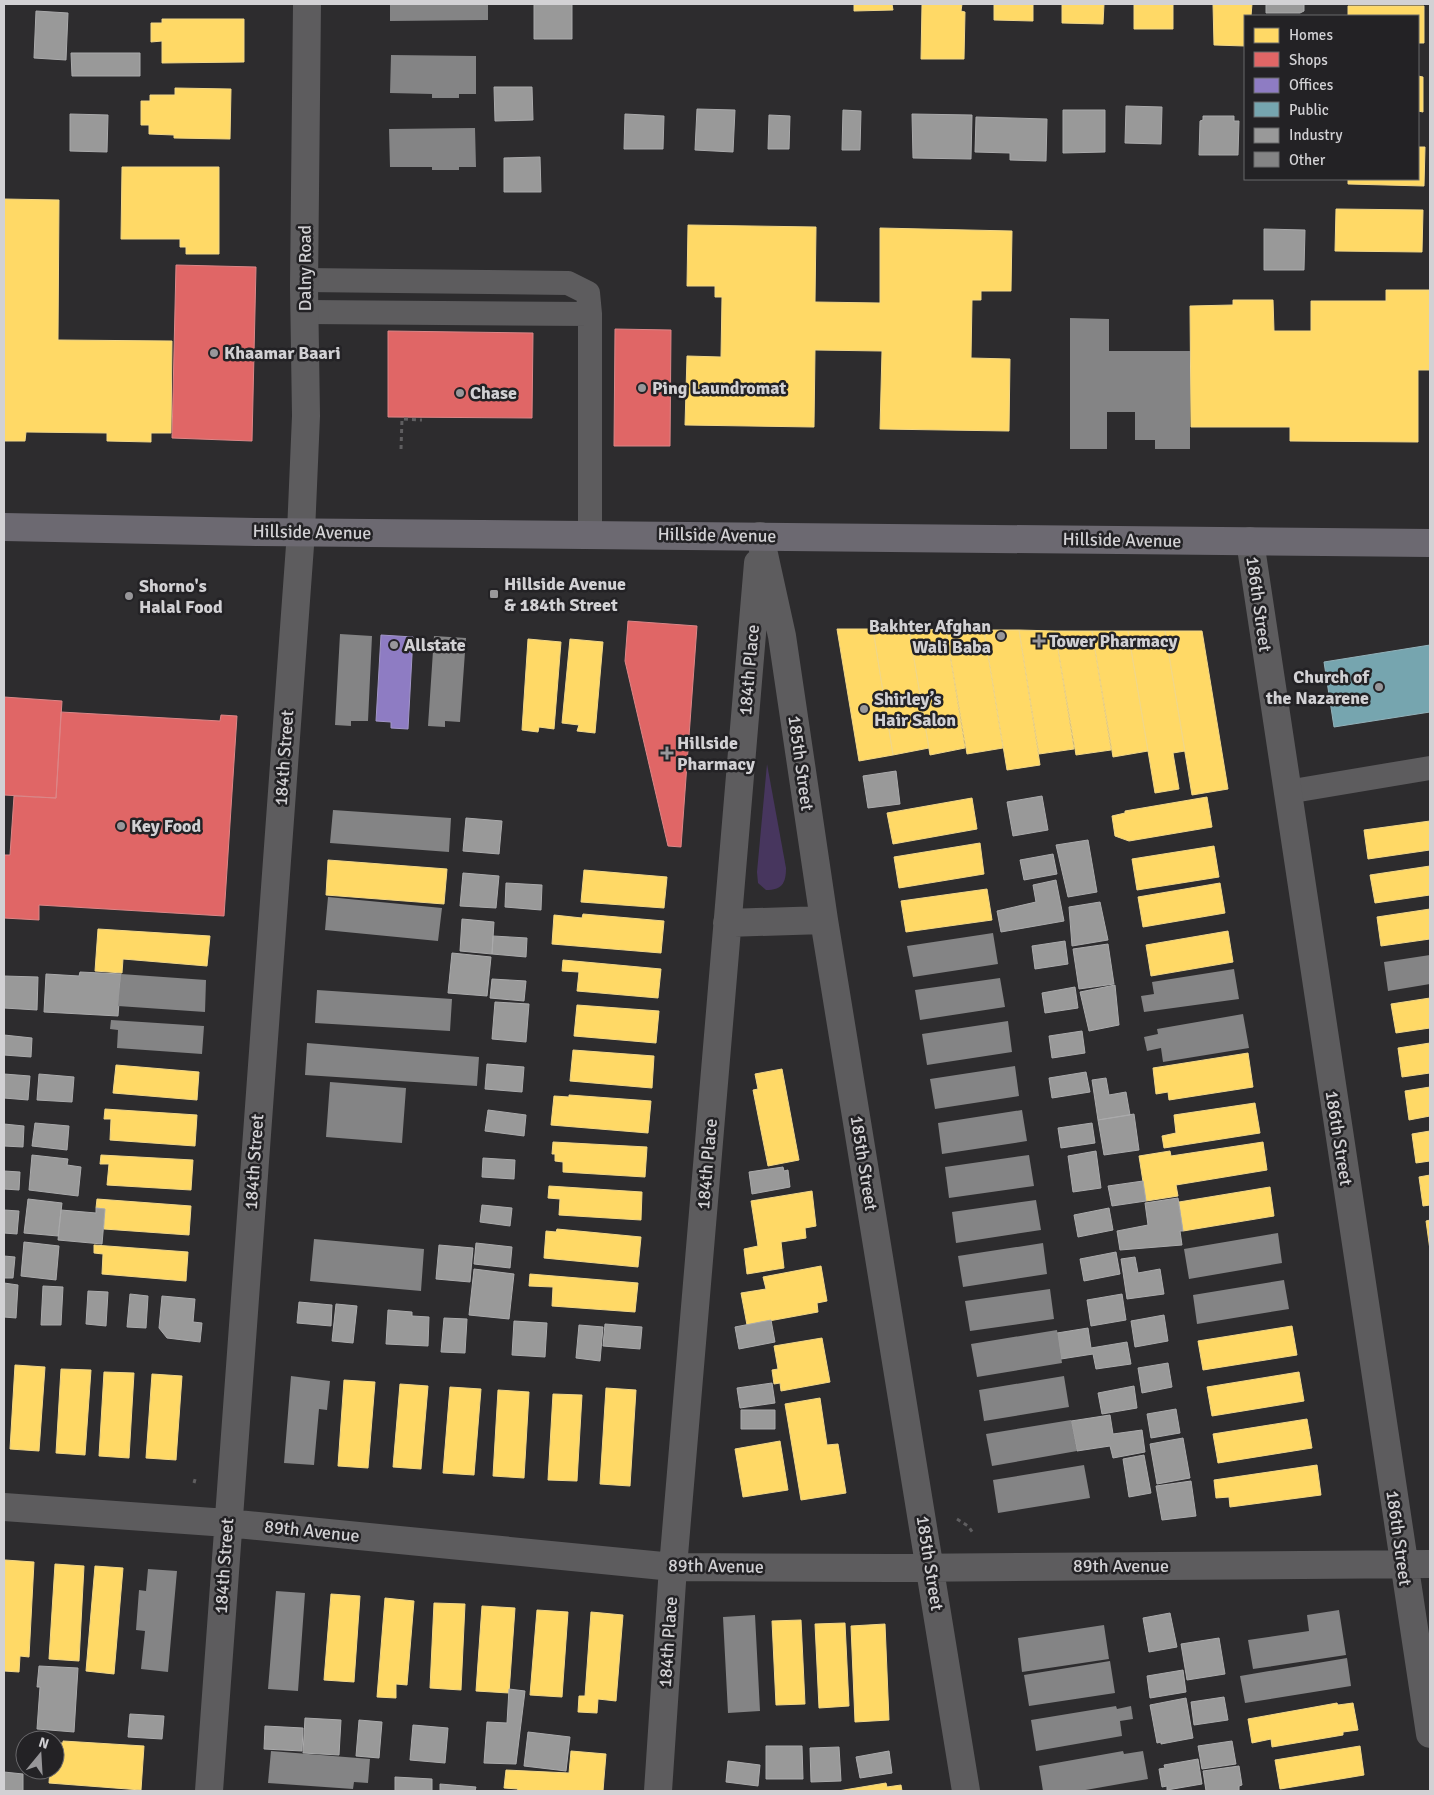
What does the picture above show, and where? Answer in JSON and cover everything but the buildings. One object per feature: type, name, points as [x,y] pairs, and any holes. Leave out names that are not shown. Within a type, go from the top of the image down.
[{"type":"main road","name":"Hillside Avenue","points":[[4,527],[300,532],[1430,543]]},
{"type":"street","name":"Dalny Road","points":[[300,532],[306,416],[304,280],[307,4]]},
{"type":"street","name":"184th Street","points":[[209,1791],[300,532]]},
{"type":"street","name":"185th Street","points":[[760,536],[782,636],[824,920],[966,1791]]},
{"type":"street","name":"184th Place","points":[[658,1791],[673,1566],[760,536]]},
{"type":"street","name":"186th Street","points":[[1250,541],[1430,1734]]},
{"type":"street","points":[[727,923],[824,920]]},
{"type":"street","name":"89th Avenue","points":[[4,1507],[227,1523],[673,1566],[931,1568],[1430,1564]]},
{"type":"lane","points":[[304,280],[568,283],[588,293],[590,314],[590,535]]},
{"type":"lane","points":[[304,312],[590,314]]},
{"type":"lane","points":[[1288,792],[1430,768]]},
{"type":"path","points":[[401,448],[402,419],[422,420]]},
{"type":"path","points":[[954,1518],[968,1526],[975,1536]]},
{"type":"shaded area","points":[[767,764],[786,868],[782,885],[771,890],[766,890],[758,883],[757,872]]},
{"type":"place","name":"Khaamar Baari","points":[[214,353]]},
{"type":"place","name":"Ping Laundromat","points":[[642,388]]},
{"type":"place","name":"Chase","points":[[460,393]]},
{"type":"place","name":"Hillside Avenue & 184th Street","points":[[494,594]]},
{"type":"place","name":"Shorno's Halal Food","points":[[129,596]]},
{"type":"place","name":"Bakhter Afghan Wali Baba","points":[[1001,636]]},
{"type":"place","name":"Tower Pharmacy","points":[[1039,641]]},
{"type":"place","name":"Allstate","points":[[394,645]]},
{"type":"place","name":"Church of the Nazarene","points":[[1379,687]]},
{"type":"place","name":"Shirley’s Hair Salon","points":[[864,709]]},
{"type":"place","name":"Hillside Pharmacy","points":[[667,753]]},
{"type":"place","name":"Key Food","points":[[121,826]]}]
